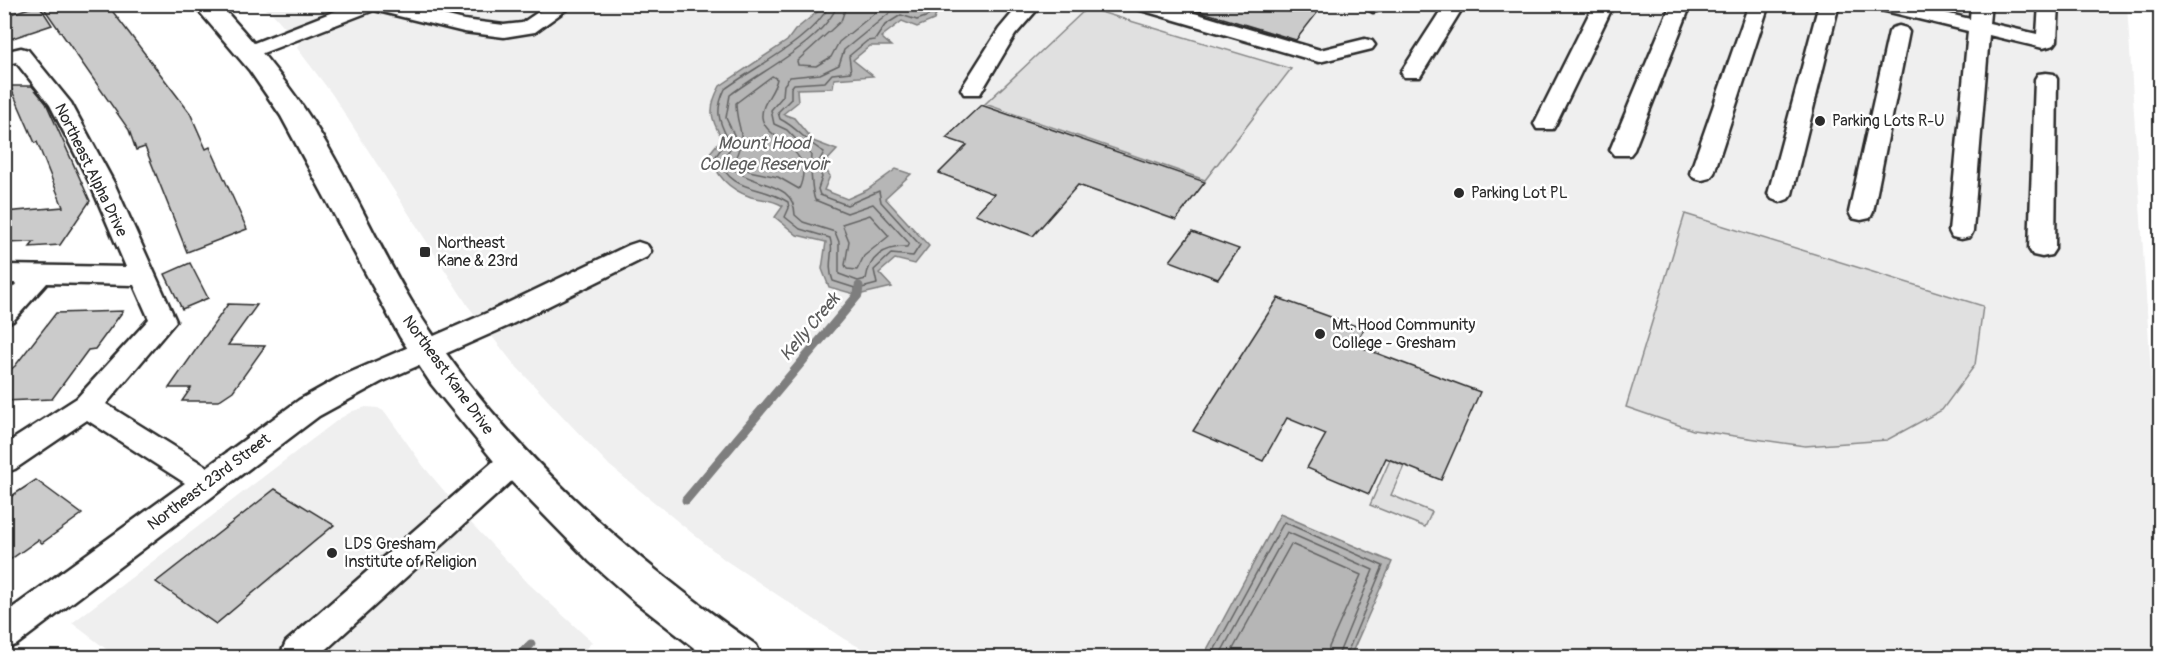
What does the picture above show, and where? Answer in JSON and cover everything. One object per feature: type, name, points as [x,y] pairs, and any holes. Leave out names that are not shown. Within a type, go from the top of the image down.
[{"type":"main road","name":"Northeast Kane Drive","points":[[205,4],[242,45],[305,132],[411,327],[478,422],[592,539],[634,576],[741,657]]},
{"type":"street","points":[[242,45],[330,4]]},
{"type":"street","points":[[242,45],[372,4],[464,26],[504,32],[528,28],[564,4]]},
{"type":"street","points":[[972,89],[984,72],[997,45],[1016,19],[1032,4]]},
{"type":"street","points":[[1141,4],[1318,56],[1365,45]]},
{"type":"street","points":[[1412,72],[1455,4]]},
{"type":"street","points":[[1545,124],[1604,4]]},
{"type":"street","points":[[1623,150],[1681,4]]},
{"type":"street","points":[[1702,173],[1759,4]]},
{"type":"street","points":[[1780,194],[1829,4]]},
{"type":"street","points":[[1961,231],[1981,4]]},
{"type":"street","points":[[1891,6],[1980,28],[2047,41],[2049,4]]},
{"type":"street","points":[[1861,212],[1899,32]]},
{"type":"street","name":"Northeast Alpha Drive","points":[[4,59],[21,54],[60,103],[102,183],[141,276],[163,321],[87,406]]},
{"type":"street","points":[[2042,249],[2046,80]]},
{"type":"street","name":"Northeast 23rd Street","points":[[4,634],[208,483],[340,389],[372,372],[426,350],[638,251]]},
{"type":"street","points":[[4,274],[141,276]]},
{"type":"street","points":[[4,314],[40,275]]},
{"type":"street","points":[[4,461],[87,406],[208,483]]},
{"type":"street","points":[[298,653],[514,461]]},
{"type":"shaded area","name":"Mt. Hood Community College - Gresham","points":[[258,5],[2127,5],[2160,511],[2160,657],[878,657],[844,639],[725,560],[610,466],[568,422],[513,363],[468,306],[332,94],[297,48],[299,43],[273,14]]},
{"type":"shaded area","points":[[1087,8],[1291,69],[1205,180],[985,104]]},
{"type":"shaded area","points":[[1685,214],[1983,306],[1975,365],[1942,410],[1887,440],[1805,446],[1693,430],[1626,407]]},
{"type":"shaded area","name":"LDS Gresham Institute of Religion","points":[[366,407],[378,408],[385,412],[424,467],[472,524],[528,583],[592,642],[577,658],[118,658],[72,623],[339,419]]},
{"type":"shaded area","points":[[1390,460],[1404,466],[1391,495],[1432,512],[1425,527],[1370,505]]},
{"type":"water","name":"Mount Hood College Reservoir","points":[[826,5],[960,5],[938,8],[934,20],[917,27],[902,21],[881,37],[891,46],[870,46],[853,60],[873,76],[834,79],[833,88],[797,89],[798,102],[783,114],[794,118],[813,141],[837,150],[823,165],[830,176],[824,190],[847,199],[867,190],[896,169],[911,174],[885,198],[929,246],[915,264],[895,259],[879,273],[892,287],[858,295],[829,287],[822,269],[826,242],[797,235],[775,217],[783,206],[743,194],[730,186],[716,169],[709,154],[722,138],[712,113],[720,86],[787,41],[795,30]]},
{"type":"water","points":[[1280,514],[1392,562],[1350,657],[1203,657]]},
{"type":"building","points":[[41,4],[107,4],[190,113],[206,149],[210,147],[247,229],[187,252],[145,147],[136,150],[129,130]]},
{"type":"building","points":[[1197,4],[1324,4],[1296,40],[1196,10]]},
{"type":"building","points":[[39,5],[52,25],[4,41],[4,16]]},
{"type":"building","points":[[10,86],[32,86],[46,103],[90,201],[60,245],[30,247],[34,242],[4,243],[4,212],[63,207],[37,142],[35,143]]},
{"type":"building","points":[[981,105],[1205,182],[1176,220],[1078,185],[1033,236],[975,214],[994,194],[939,173],[967,145],[946,138]]},
{"type":"building","points":[[1192,232],[1239,249],[1218,279],[1170,261]]},
{"type":"building","points":[[190,263],[208,298],[182,309],[165,274]]},
{"type":"building","points":[[1278,298],[1364,329],[1355,345],[1480,392],[1441,480],[1386,458],[1369,494],[1307,468],[1326,434],[1287,418],[1263,461],[1193,431]]},
{"type":"building","points":[[228,304],[257,305],[228,345],[265,346],[233,391],[218,401],[182,401],[191,388],[169,388]]},
{"type":"building","points":[[123,311],[95,349],[88,350],[52,399],[4,401],[4,375],[15,366],[56,313]]},
{"type":"building","points":[[36,480],[82,514],[42,543],[38,540],[4,564],[4,501]]},
{"type":"building","name":"LDS Gresham Institute of Religion","points":[[275,489],[334,525],[216,624],[156,582]]},
{"type":"waterway","name":"Kelly Creek","points":[[686,500],[858,295],[859,286]]},
{"type":"waterway","name":"Kelly Creek","points":[[517,658],[531,644]]},
{"type":"place","name":"Parking Lots R-U","points":[[1820,121]]},
{"type":"place","name":"Parking Lot PL","points":[[1459,193]]},
{"type":"place","name":"Northeast Kane & 23rd","points":[[425,252]]},
{"type":"place","name":"Mt. Hood Community College - Gresham","points":[[1320,334]]},
{"type":"place","name":"LDS Gresham Institute of Religion","points":[[332,553]]}]
